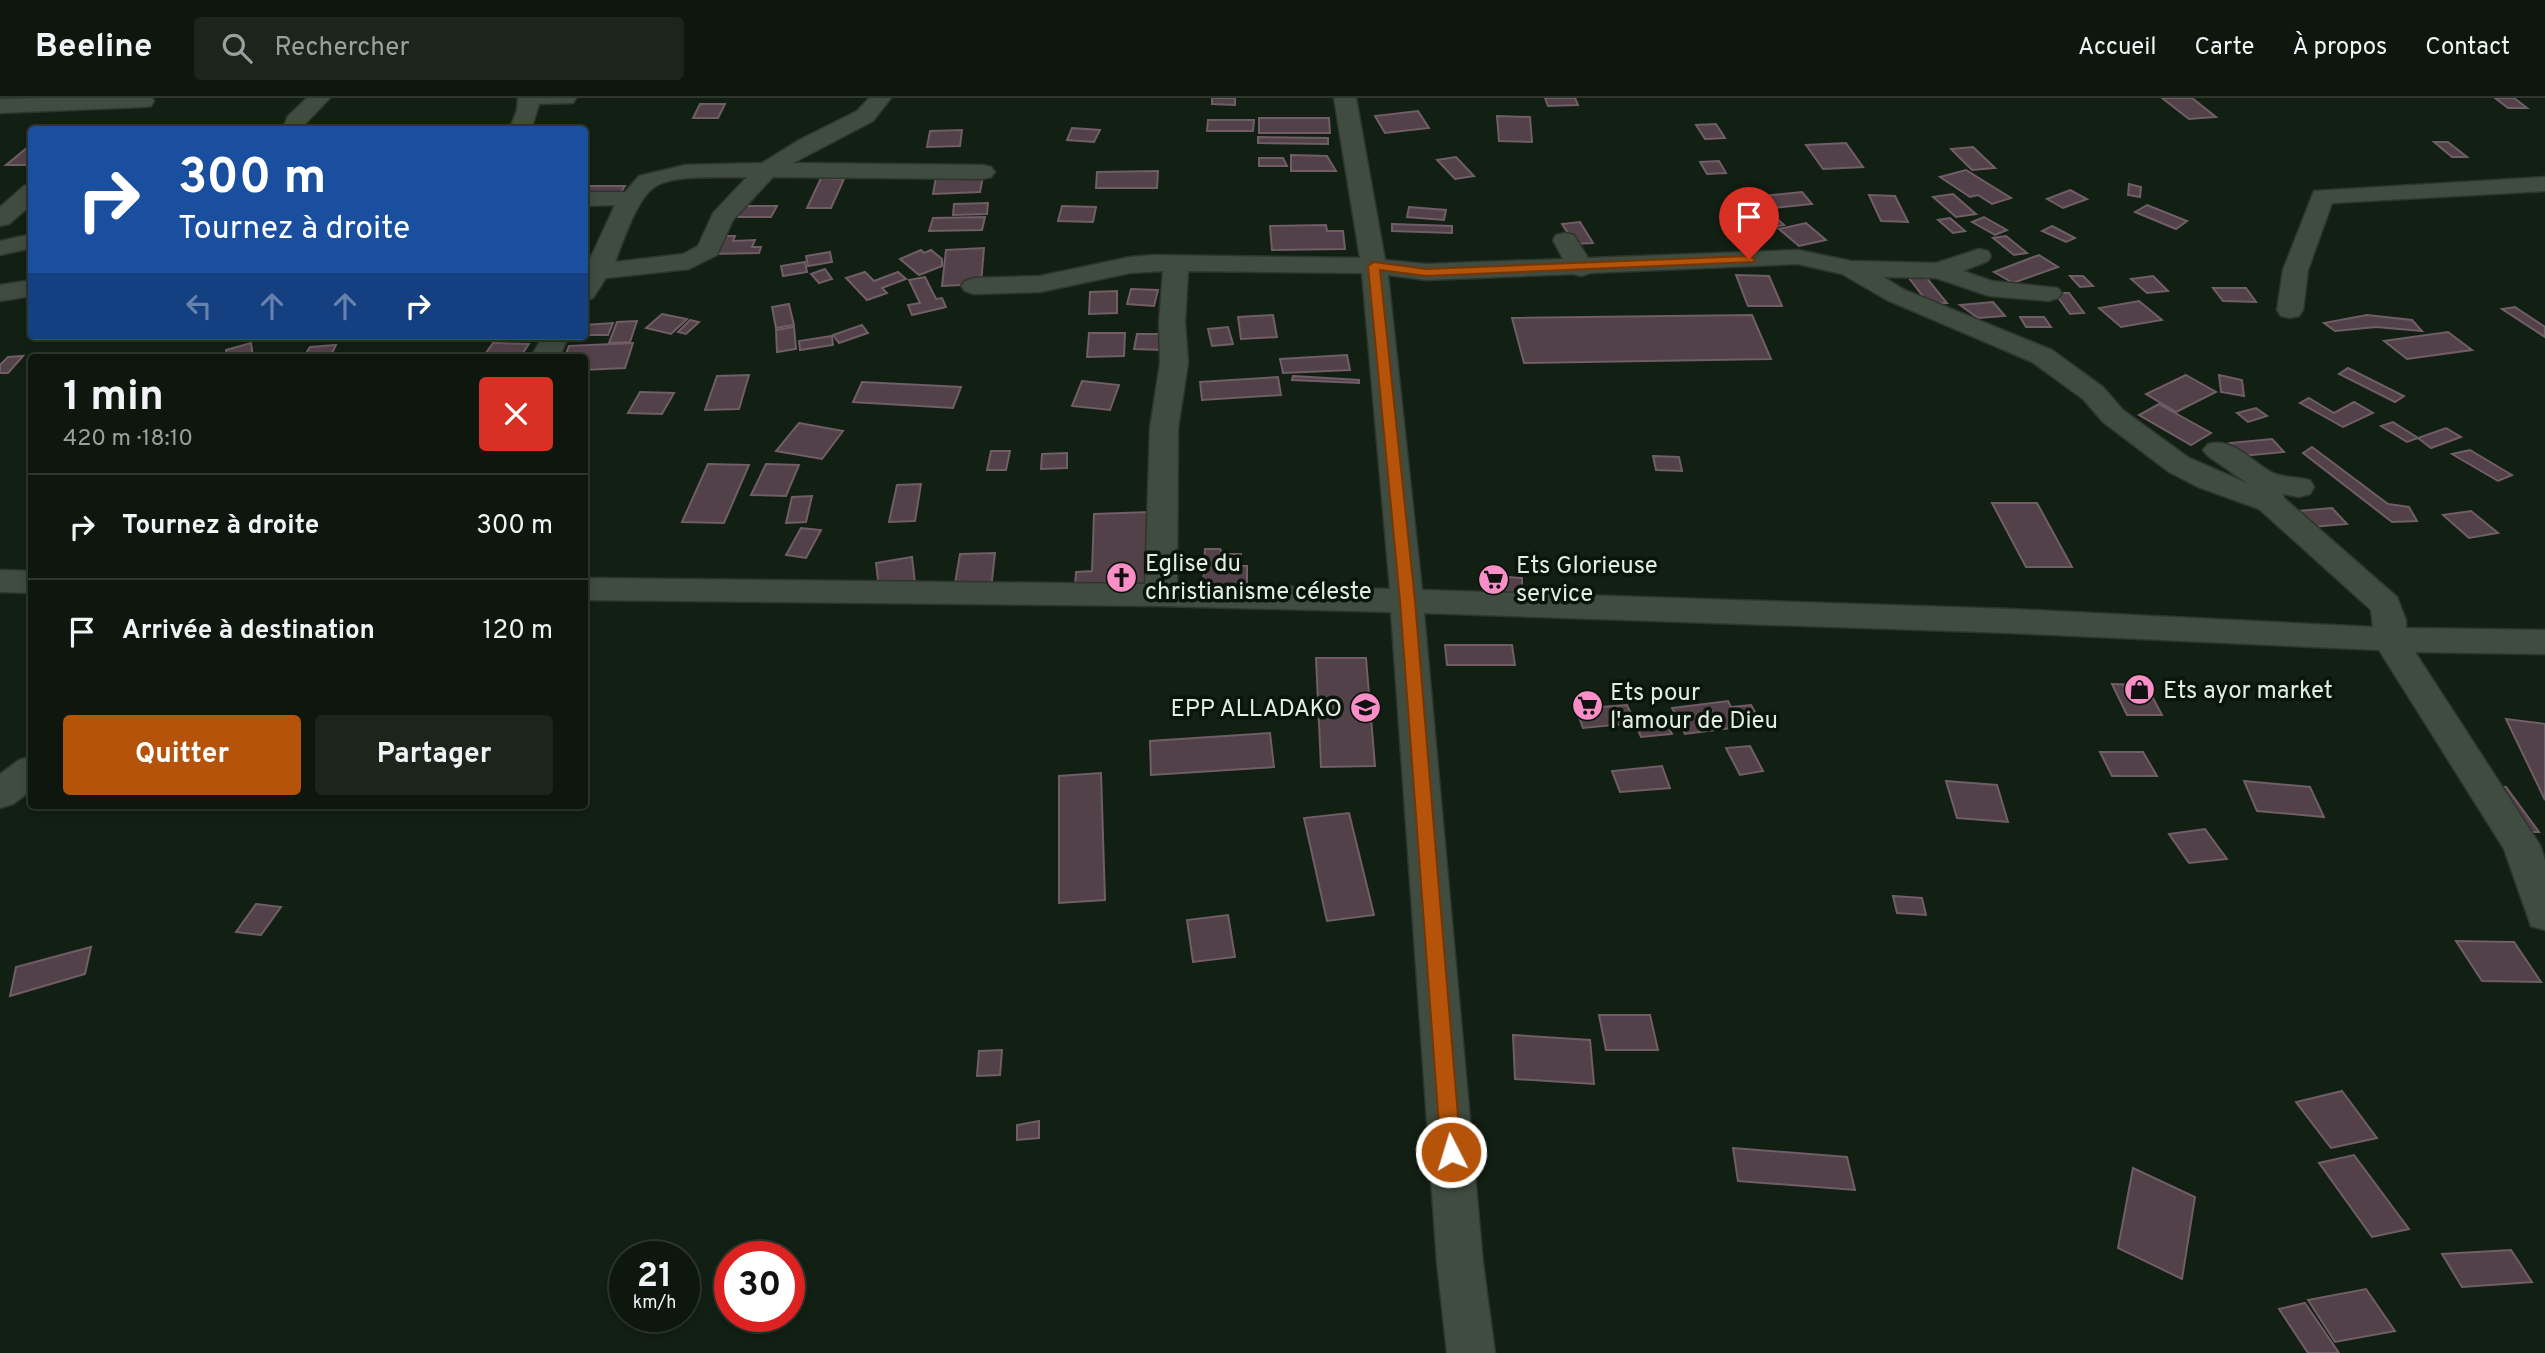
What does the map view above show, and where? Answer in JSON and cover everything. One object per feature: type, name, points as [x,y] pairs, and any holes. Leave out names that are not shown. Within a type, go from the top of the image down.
[{"type":"street","points":[[294,126],[319,98]]},
{"type":"street","points":[[522,126],[529,98],[565,98]]},
{"type":"street","points":[[591,282],[689,261],[708,250],[722,218],[767,170],[807,145],[865,116],[880,98]]},
{"type":"street","points":[[1345,98],[1374,266],[1407,601],[1421,804],[1453,1180],[1471,1353]]},
{"type":"street","points":[[8,103],[145,99]]},
{"type":"street","points":[[118,122],[145,99]]},
{"type":"street","points":[[591,282],[629,201],[647,181],[677,173],[767,170],[983,172]]},
{"type":"street","points":[[2290,310],[2288,301],[2297,268],[2322,196],[2545,184]]},
{"type":"street","points":[[0,219],[28,194]]},
{"type":"street","points":[[588,199],[629,201]]},
{"type":"street","points":[[1565,240],[1581,268]]},
{"type":"street","points":[[0,248],[28,241]]},
{"type":"street","points":[[1939,271],[1979,256]]},
{"type":"street","points":[[974,286],[1040,284],[1130,265],[1374,266],[1426,272],[1581,268],[1798,257],[1850,268],[1939,271],[1989,288],[2049,293]]},
{"type":"street","points":[[1161,595],[1164,428],[1174,363],[1172,322],[1176,264]]},
{"type":"street","points":[[1850,268],[1896,295],[2042,356],[2093,393],[2113,416],[2179,465],[2209,480],[2268,492],[2300,487]]},
{"type":"street","points":[[0,293],[28,289]]},
{"type":"street","points":[[2218,450],[2268,492],[2386,605],[2390,620],[2388,638],[2521,845],[2545,914]]},
{"type":"street","points":[[0,581],[28,582]]},
{"type":"street","points":[[588,589],[1161,595],[1407,601],[1997,620],[2449,642],[2545,642]]},
{"type":"street","points":[[0,794],[28,773]]},
{"type":"building","points":[[1212,98],[1235,98],[1235,105],[1212,104]]},
{"type":"building","points":[[1545,98],[1575,98],[1578,105],[1548,106]]},
{"type":"building","points":[[2162,98],[2192,98],[2216,117],[2189,119]]},
{"type":"building","points":[[2495,98],[2514,98],[2527,108],[2508,108]]},
{"type":"building","points":[[700,104],[725,104],[718,118],[693,118]]},
{"type":"building","points":[[1418,111],[1429,128],[1385,133],[1375,116]]},
{"type":"building","points":[[1497,116],[1530,117],[1532,142],[1499,141]]},
{"type":"building","points":[[1259,118],[1329,118],[1330,133],[1259,133]]},
{"type":"building","points":[[1208,120],[1254,120],[1253,131],[1207,131]]},
{"type":"building","points":[[1716,124],[1725,138],[1705,139],[1696,125]]},
{"type":"building","points":[[1072,128],[1100,130],[1094,142],[1067,140]]},
{"type":"building","points":[[962,130],[960,146],[927,147],[930,131]]},
{"type":"building","points":[[1258,137],[1328,138],[1328,144],[1258,143]]},
{"type":"building","points":[[2434,142],[2448,142],[2467,157],[2452,157]]},
{"type":"building","points":[[1846,143],[1863,167],[1823,169],[1806,145]]},
{"type":"building","points":[[28,147],[28,165],[6,165]]},
{"type":"building","points":[[1973,147],[1995,168],[1972,170],[1951,149]]},
{"type":"building","points":[[1291,155],[1327,156],[1336,171],[1291,171]]},
{"type":"building","points":[[1456,157],[1474,176],[1455,179],[1437,160]]},
{"type":"building","points":[[1259,158],[1283,158],[1287,166],[1259,166]]},
{"type":"building","points":[[1719,161],[1726,173],[1707,174],[1700,162]]},
{"type":"building","points":[[1966,170],[2011,198],[1992,204],[1978,195],[1970,197],[1940,177]]},
{"type":"building","points":[[1158,171],[1157,188],[1096,188],[1097,172]]},
{"type":"building","points":[[983,176],[980,192],[933,194],[936,177]]},
{"type":"building","points":[[821,178],[844,179],[831,208],[807,208]]},
{"type":"building","points":[[2129,184],[2141,187],[2140,197],[2128,195]]},
{"type":"building","points":[[588,186],[625,186],[618,196],[588,196]]},
{"type":"building","points":[[2070,190],[2087,199],[2063,208],[2047,199]]},
{"type":"building","points":[[1802,192],[1812,204],[1772,208],[1762,196]]},
{"type":"building","points":[[1953,194],[1976,214],[1956,217],[1933,197]]},
{"type":"building","points":[[1869,195],[1895,196],[1908,222],[1881,221]]},
{"type":"building","points":[[988,203],[987,214],[953,215],[954,204]]},
{"type":"building","points":[[1762,205],[1784,225],[1766,229],[1743,208]]},
{"type":"building","points":[[2147,205],[2187,221],[2176,229],[2135,212]]},
{"type":"building","points":[[743,206],[777,206],[771,217],[738,217]]},
{"type":"building","points":[[1062,206],[1096,207],[1093,222],[1058,221]]},
{"type":"building","points":[[1409,207],[1446,210],[1444,220],[1407,217]]},
{"type":"building","points":[[985,217],[982,230],[929,231],[933,218]]},
{"type":"building","points":[[1984,217],[2007,230],[1995,235],[1972,222]]},
{"type":"building","points":[[1950,218],[1965,231],[1953,233],[1938,220]]},
{"type":"building","points":[[1580,222],[1593,243],[1575,244],[1562,224]]},
{"type":"building","points":[[1806,223],[1826,240],[1799,246],[1779,229]]},
{"type":"building","points":[[1392,224],[1452,226],[1452,233],[1392,231]]},
{"type":"building","points":[[1326,225],[1327,231],[1343,231],[1345,249],[1272,250],[1270,226]]},
{"type":"building","points":[[2052,226],[2075,238],[2066,242],[2042,231]]},
{"type":"building","points":[[720,236],[735,236],[733,241],[755,240],[752,247],[761,247],[759,253],[713,254]]},
{"type":"building","points":[[2006,236],[2027,253],[2014,255],[1993,238]]},
{"type":"building","points":[[984,248],[981,284],[942,286],[946,250]]},
{"type":"building","points":[[921,250],[924,253],[931,250],[942,259],[942,266],[919,275],[900,259]]},
{"type":"building","points":[[830,252],[832,262],[808,266],[806,256]]},
{"type":"building","points":[[2039,255],[2058,267],[2013,283],[1994,272]]},
{"type":"building","points":[[805,262],[807,272],[783,276],[781,266]]},
{"type":"building","points":[[825,269],[832,279],[819,283],[811,274]]},
{"type":"building","points":[[865,272],[874,281],[898,272],[906,279],[882,288],[887,293],[867,300],[846,278]]},
{"type":"building","points":[[1736,275],[1769,276],[1782,306],[1748,306]]},
{"type":"building","points":[[1925,276],[1947,303],[1929,304],[1908,277]]},
{"type":"building","points":[[2070,276],[2083,276],[2093,286],[2080,287]]},
{"type":"building","points":[[2153,276],[2168,291],[2147,293],[2131,279]]},
{"type":"building","points":[[925,277],[936,299],[942,298],[946,307],[912,315],[908,305],[920,303],[909,280]]},
{"type":"building","points":[[2213,288],[2246,288],[2256,302],[2223,301]]},
{"type":"building","points":[[1131,289],[1158,290],[1154,306],[1127,304]]},
{"type":"building","points":[[1117,291],[1117,313],[1089,314],[1090,292]]},
{"type":"building","points":[[2055,293],[2069,293],[2084,313],[2070,314]]},
{"type":"building","points":[[2139,301],[2162,320],[2121,327],[2099,308]]},
{"type":"building","points":[[1993,302],[2005,316],[1978,318],[1960,305]]},
{"type":"building","points":[[789,304],[794,325],[776,328],[772,307]]},
{"type":"building","points":[[2515,307],[2545,327],[2545,337],[2502,309]]},
{"type":"building","points":[[662,314],[687,319],[671,334],[646,328]]},
{"type":"building","points":[[1273,315],[1277,337],[1241,339],[1238,317]]},
{"type":"building","points":[[1752,315],[1771,359],[1524,363],[1512,318]]},
{"type":"building","points":[[2367,315],[2412,320],[2422,331],[2376,327],[2335,331],[2324,323]]},
{"type":"building","points":[[2020,317],[2044,317],[2051,327],[2026,327]]},
{"type":"building","points":[[690,320],[699,322],[686,334],[678,332]]},
{"type":"building","points":[[637,321],[630,342],[609,343],[617,322]]},
{"type":"building","points":[[613,323],[608,335],[588,335],[588,325]]},
{"type":"building","points":[[862,325],[868,333],[839,343],[833,335]]},
{"type":"building","points":[[794,327],[796,349],[777,352],[776,330]]},
{"type":"building","points":[[1228,327],[1233,344],[1212,346],[1208,329]]},
{"type":"building","points":[[2448,332],[2472,350],[2407,359],[2384,341]]},
{"type":"building","points":[[1089,333],[1125,333],[1124,356],[1087,357]]},
{"type":"building","points":[[1137,334],[1164,334],[1162,350],[1134,349]]},
{"type":"building","points":[[832,336],[833,345],[800,350],[799,341]]},
{"type":"building","points":[[251,343],[253,354],[227,354],[226,350]]},
{"type":"building","points":[[493,343],[529,344],[522,354],[485,354]]},
{"type":"building","points":[[633,343],[625,368],[588,370],[588,354],[566,354],[569,346]]},
{"type":"building","points":[[336,345],[332,353],[306,354],[310,347]]},
{"type":"building","points":[[1347,355],[1350,370],[1283,373],[1280,359]]},
{"type":"building","points":[[23,356],[8,373],[0,373],[0,365],[8,357]]},
{"type":"building","points":[[2348,368],[2404,396],[2395,402],[2339,374]]},
{"type":"building","points":[[749,375],[739,409],[705,410],[717,376]]},
{"type":"building","points":[[2186,375],[2216,392],[2176,412],[2146,394]]},
{"type":"building","points":[[2219,375],[2242,380],[2244,396],[2221,392]]},
{"type":"building","points":[[1293,376],[1359,380],[1359,383],[1292,380]]},
{"type":"building","points":[[1278,377],[1281,395],[1202,400],[1200,382]]},
{"type":"building","points":[[1082,381],[1119,385],[1110,410],[1072,406]]},
{"type":"building","points":[[862,382],[961,387],[953,408],[853,402]]},
{"type":"building","points":[[640,392],[674,393],[662,414],[628,413]]},
{"type":"building","points":[[2309,398],[2334,413],[2354,402],[2373,413],[2343,427],[2300,403]]},
{"type":"building","points":[[2159,404],[2211,433],[2191,445],[2139,415]]},
{"type":"building","points":[[2256,408],[2267,416],[2248,422],[2237,413]]},
{"type":"building","points":[[2393,422],[2418,438],[2407,442],[2381,426]]},
{"type":"building","points":[[799,423],[843,431],[822,459],[776,451]]},
{"type":"building","points":[[2446,428],[2461,437],[2431,448],[2418,438]]},
{"type":"building","points":[[2272,439],[2284,452],[2242,456],[2230,443]]},
{"type":"building","points":[[2312,447],[2388,504],[2409,507],[2417,521],[2392,522],[2303,453]]},
{"type":"building","points":[[2470,450],[2512,475],[2498,481],[2452,454]]},
{"type":"building","points":[[991,451],[1010,451],[1006,470],[987,470]]},
{"type":"building","points":[[1067,453],[1067,468],[1041,469],[1042,454]]},
{"type":"building","points":[[1653,456],[1679,457],[1682,471],[1656,470]]},
{"type":"building","points":[[708,464],[749,465],[724,523],[682,522]]},
{"type":"building","points":[[766,464],[799,465],[786,496],[751,495]]},
{"type":"building","points":[[921,484],[915,521],[889,522],[897,485]]},
{"type":"building","points":[[812,496],[806,522],[786,523],[792,497]]},
{"type":"building","points":[[1992,503],[2037,503],[2072,567],[2026,567]]},
{"type":"building","points":[[2332,508],[2347,524],[2312,527],[2297,511]]},
{"type":"building","points":[[2471,511],[2498,533],[2469,538],[2443,515]]},
{"type":"building","points":[[1150,512],[1150,584],[1075,587],[1076,572],[1092,571],[1094,514]]},
{"type":"building","points":[[801,528],[821,530],[806,558],[786,555]]},
{"type":"building","points":[[1205,549],[1220,549],[1223,554],[1241,554],[1241,566],[1247,566],[1247,586],[1203,586]]},
{"type":"building","points":[[995,553],[991,589],[954,589],[960,554]]},
{"type":"building","points":[[912,557],[915,583],[879,588],[876,563]]},
{"type":"building","points":[[1490,576],[1522,578],[1522,594],[1490,592]]},
{"type":"building","points":[[1445,645],[1512,645],[1515,665],[1447,665]]},
{"type":"building","points":[[1316,658],[1366,658],[1375,766],[1321,767]]},
{"type":"building","points":[[2112,684],[2146,685],[2162,715],[2127,715]]},
{"type":"building","points":[[1728,701],[1731,707],[1751,705],[1759,719],[1744,721],[1747,726],[1685,734],[1672,708]]},
{"type":"building","points":[[1627,705],[1635,723],[1583,728],[1576,709]]},
{"type":"building","points":[[2506,719],[2545,724],[2545,800]]},
{"type":"building","points":[[1665,720],[1672,734],[1641,737],[1635,723]]},
{"type":"building","points":[[1270,733],[1274,767],[1151,775],[1150,741]]},
{"type":"building","points":[[1750,746],[1763,771],[1740,775],[1726,748]]},
{"type":"building","points":[[2100,752],[2143,752],[2157,776],[2112,776]]},
{"type":"building","points":[[1662,766],[1670,788],[1620,792],[1612,771]]},
{"type":"building","points":[[1101,773],[1105,900],[1059,903],[1059,776]]},
{"type":"building","points":[[1946,781],[1997,785],[2008,822],[1957,818]]},
{"type":"building","points":[[2244,781],[2310,787],[2324,817],[2257,811]]},
{"type":"building","points":[[2485,787],[2506,787],[2539,832],[2517,832]]},
{"type":"building","points":[[1349,813],[1374,915],[1327,921],[1304,818]]},
{"type":"building","points":[[2205,829],[2227,859],[2189,863],[2169,834]]},
{"type":"building","points":[[1893,896],[1922,898],[1926,915],[1897,913]]},
{"type":"building","points":[[256,904],[281,907],[261,935],[236,932]]},
{"type":"building","points":[[1228,915],[1235,957],[1193,962],[1187,920]]},
{"type":"building","points":[[2456,941],[2514,942],[2541,982],[2482,981]]},
{"type":"building","points":[[91,947],[85,974],[10,996],[16,967]]},
{"type":"building","points":[[1599,1015],[1650,1015],[1658,1050],[1606,1050]]},
{"type":"building","points":[[1513,1035],[1590,1040],[1594,1084],[1515,1079]]},
{"type":"building","points":[[1002,1050],[1000,1075],[977,1076],[979,1051]]},
{"type":"building","points":[[2342,1091],[2377,1138],[2331,1148],[2296,1102]]},
{"type":"building","points":[[1039,1121],[1039,1138],[1017,1140],[1017,1125]]},
{"type":"building","points":[[1733,1148],[1847,1157],[1855,1190],[1738,1181]]},
{"type":"building","points":[[2354,1155],[2409,1229],[2372,1237],[2319,1163]]},
{"type":"building","points":[[2133,1168],[2195,1197],[2182,1279],[2118,1248]]},
{"type":"building","points":[[2511,1250],[2532,1282],[2462,1287],[2442,1254]]},
{"type":"building","points":[[2366,1289],[2395,1331],[2335,1342],[2308,1300]]},
{"type":"building","points":[[2305,1303],[2339,1353],[2308,1353],[2279,1309]]},
{"type":"place","name":"Eglise du christianisme céleste","points":[[1122,577]]},
{"type":"place","name":"Ets Glorieuse service","points":[[1493,579]]},
{"type":"place","name":"Ets ayor market","points":[[2140,690]]},
{"type":"place","name":"Ets pour l'amour de Dieu","points":[[1587,706]]},
{"type":"place","name":"EPP ALLADAKO","points":[[1365,708]]},
{"type":"route","points":[[1451,1152],[1407,601],[1374,266],[1426,272],[1492,271],[1749,259]]}]
